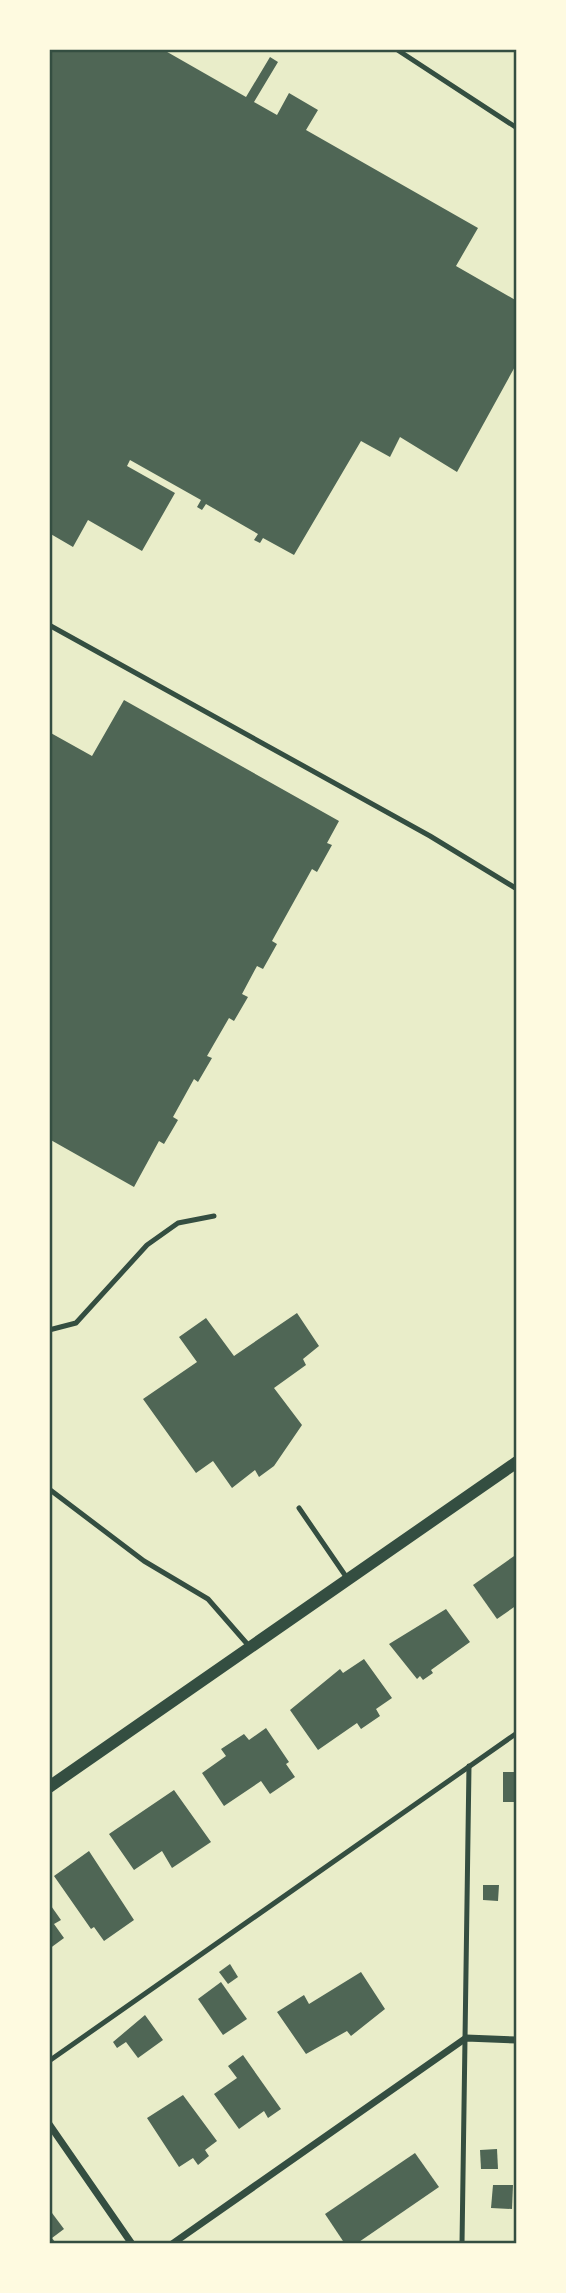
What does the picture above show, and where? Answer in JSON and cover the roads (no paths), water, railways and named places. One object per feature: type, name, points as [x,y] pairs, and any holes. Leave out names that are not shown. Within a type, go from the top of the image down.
[{"type":"street","points":[[49,1787],[517,1462]]},
{"type":"street","points":[[172,2244],[466,2038],[517,2040]]},
{"type":"street","points":[[49,2124],[132,2244]]},
{"type":"lane","points":[[396,49],[517,128]]},
{"type":"lane","points":[[49,625],[430,836],[517,889]]},
{"type":"lane","points":[[49,1330],[76,1323],[147,1245],[178,1223],[214,1216]]},
{"type":"lane","points":[[49,1489],[144,1561],[208,1599],[249,1646]]},
{"type":"lane","points":[[299,1508],[347,1578]]},
{"type":"lane","points":[[49,2061],[517,1732]]},
{"type":"lane","points":[[463,2244],[469,1766]]}]
